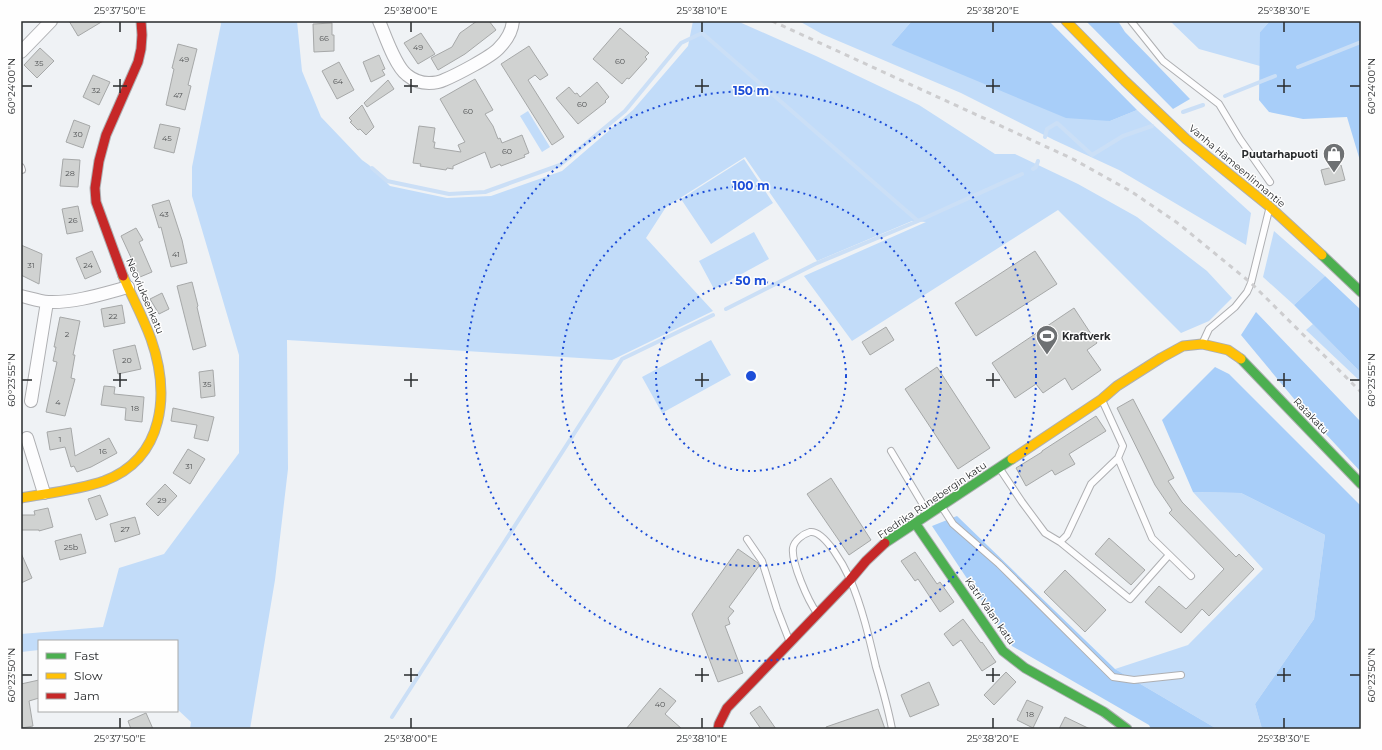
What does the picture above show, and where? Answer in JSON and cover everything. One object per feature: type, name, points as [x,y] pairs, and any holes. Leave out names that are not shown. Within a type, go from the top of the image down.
[{"type":"street","points":[[21,52],[52,21]]},
{"type":"street","name":"Neoviuksenkatu","points":[[21,498],[95,484],[130,468],[148,447],[156,430],[161,413],[162,395],[156,354],[146,326],[128,287],[95,199],[97,164],[102,146],[137,66],[141,50],[141,21]]},
{"type":"street","points":[[379,21],[388,44],[401,69],[406,75],[421,82],[431,83],[444,80],[495,51],[508,37],[513,21]]},
{"type":"street","name":"Vanha Hämeenlinnantie","points":[[1066,21],[1125,81],[1186,139],[1270,207],[1361,292]]},
{"type":"street","points":[[21,296],[47,302],[61,302],[128,287]]},
{"type":"street","points":[[31,401],[47,302]]},
{"type":"street","name":"Fredrika Runebergin katu","points":[[718,729],[718,724],[727,708],[818,614],[866,561],[887,542],[1102,399],[1117,386],[1161,358],[1183,346],[1202,344]]},
{"type":"street","name":"Ratakatu","points":[[1202,344],[1228,350],[1244,361],[1361,484]]},
{"type":"street","points":[[27,438],[44,493]]},
{"type":"street","name":"Katri Valan katu","points":[[915,523],[1003,651],[1024,668],[1104,712],[1127,729]]},
{"type":"lane","points":[[1131,21],[1163,61],[1219,104],[1240,139],[1270,182]]},
{"type":"lane","points":[[1202,344],[1209,329],[1235,307],[1247,292],[1251,283],[1270,207]]},
{"type":"lane","points":[[1060,542],[1067,535],[1092,484],[1118,458],[1123,446],[1102,399]]},
{"type":"lane","points":[[891,451],[929,514]]},
{"type":"lane","points":[[1118,458],[1152,538],[1191,576]]},
{"type":"lane","points":[[999,468],[1045,532],[1060,542],[1130,599],[1169,555]]},
{"type":"lane","points":[[941,505],[953,524],[999,564],[1113,677],[1134,680],[1181,675]]},
{"type":"lane","points":[[818,614],[804,588],[793,556],[793,546],[796,541],[809,532],[815,532],[824,538],[844,567],[850,580],[863,617],[892,729]]},
{"type":"lane","points":[[747,539],[762,561],[777,609],[790,642]]},
{"type":"shaded area","points":[[220,21],[297,21],[302,71],[321,117],[362,160],[390,186],[447,198],[491,196],[562,171],[633,110],[688,46],[693,21],[737,21],[816,56],[919,105],[995,154],[1015,154],[1078,184],[1137,217],[1207,271],[1232,298],[1209,321],[1181,333],[1058,210],[852,341],[804,276],[926,222],[912,221],[817,261],[745,157],[666,207],[646,238],[713,311],[612,360],[287,340],[288,469],[275,580],[250,729],[190,729],[191,722],[178,710],[178,640],[38,640],[38,650],[21,652],[21,634],[103,627],[119,568],[164,554],[239,453],[239,355],[192,196],[192,167],[221,24]]},
{"type":"shaded area","points":[[799,21],[910,21],[911,22],[891,45],[1110,121],[1137,110],[1251,213],[1246,245],[1119,170],[1054,140],[961,93],[822,34]]},
{"type":"shaded area","points":[[910,21],[1049,21],[1137,110],[1110,121],[1066,118],[891,45],[911,22]]},
{"type":"shaded area","points":[[1086,21],[1118,21],[1125,32],[1190,99],[1173,109]]},
{"type":"shaded area","points":[[1170,21],[1270,21],[1260,32],[1260,66],[1199,49]]},
{"type":"shaded area","points":[[1270,21],[1361,21],[1361,164],[1347,117],[1303,119],[1269,112],[1259,100],[1260,32]]},
{"type":"shaded area","points":[[528,111],[550,147],[542,152],[520,116]]},
{"type":"shaded area","points":[[744,159],[773,203],[711,244],[681,199]]},
{"type":"shaded area","points":[[1274,231],[1325,276],[1294,305],[1263,277]]},
{"type":"shaded area","points":[[754,232],[769,259],[714,289],[699,261]]},
{"type":"shaded area","points":[[1325,276],[1361,310],[1361,373],[1294,305]]},
{"type":"shaded area","points":[[1256,312],[1361,422],[1361,472],[1300,406],[1241,335]]},
{"type":"shaded area","points":[[1313,324],[1361,373],[1361,382],[1306,330]]},
{"type":"shaded area","points":[[711,340],[731,375],[662,413],[642,377]]},
{"type":"shaded area","points":[[1215,367],[1229,374],[1361,506],[1361,729],[1262,729],[1255,704],[1314,619],[1325,535],[1241,493],[1193,492],[1162,420]]},
{"type":"shaded area","points":[[1193,492],[1241,493],[1325,535],[1314,619],[1255,704],[1262,729],[1217,729],[1115,669],[1188,645],[1263,569]]},
{"type":"shaded area","points":[[957,516],[1115,669],[1217,729],[1151,729],[1149,725],[1012,646],[932,526]]},
{"type":"building","points":[[69,21],[103,21],[78,36]]},
{"type":"building","points":[[477,21],[489,21],[496,30],[465,54],[438,70],[431,58],[452,47],[460,33]]},
{"type":"building","points":[[332,23],[334,51],[314,52],[313,24]]},
{"type":"building","points":[[620,28],[649,53],[645,57],[647,59],[629,79],[627,78],[622,84],[593,59]]},
{"type":"building","points":[[421,33],[435,54],[418,64],[404,43]]},
{"type":"building","points":[[178,44],[197,49],[188,85],[191,86],[185,110],[166,105],[174,69],[172,68]]},
{"type":"building","points":[[529,46],[548,75],[540,80],[535,75],[528,80],[564,137],[552,145],[501,64]]},
{"type":"building","points":[[40,48],[54,61],[37,78],[24,65]]},
{"type":"building","points":[[379,55],[385,69],[382,70],[385,75],[371,82],[363,62]]},
{"type":"building","points":[[339,62],[354,90],[337,99],[322,71]]},
{"type":"building","points":[[93,75],[110,82],[99,105],[83,97]]},
{"type":"building","points":[[475,79],[493,110],[485,114],[493,126],[498,139],[500,138],[502,143],[522,135],[529,153],[524,155],[525,157],[491,168],[485,152],[453,166],[453,169],[447,168],[446,170],[420,166],[421,164],[413,163],[419,126],[435,128],[433,142],[435,142],[434,148],[461,152],[458,145],[465,142],[440,99]]},
{"type":"building","points":[[388,80],[394,89],[367,107],[364,103]]},
{"type":"building","points":[[597,82],[609,97],[605,101],[606,102],[578,124],[556,98],[569,87],[580,97]]},
{"type":"building","points":[[362,105],[374,127],[366,135],[350,122],[352,121],[349,118]]},
{"type":"building","points":[[74,120],[90,126],[83,148],[66,142]]},
{"type":"building","points":[[160,124],[180,128],[174,153],[154,148]]},
{"type":"building","points":[[63,159],[80,160],[78,187],[60,186]]},
{"type":"building","points":[[1341,165],[1345,180],[1325,185],[1321,170]]},
{"type":"building","points":[[169,200],[182,240],[187,263],[171,267],[161,227],[159,228],[152,205]]},
{"type":"building","points":[[78,206],[83,231],[67,234],[62,209]]},
{"type":"building","points":[[136,228],[143,240],[139,242],[152,272],[140,277],[121,236]]},
{"type":"building","points":[[21,245],[42,254],[39,284],[21,275]]},
{"type":"building","points":[[92,251],[101,272],[85,279],[76,258]]},
{"type":"building","points":[[1035,251],[1057,284],[976,336],[955,303]]},
{"type":"building","points":[[192,282],[206,346],[193,350],[177,286]]},
{"type":"building","points":[[162,293],[169,309],[159,314],[150,299]]},
{"type":"building","points":[[122,305],[125,323],[104,327],[101,309]]},
{"type":"building","name":"Kraftverk","points":[[1074,308],[1097,343],[1087,350],[1101,370],[1072,390],[1065,378],[1043,393],[1036,384],[1015,398],[992,363]]},
{"type":"building","points":[[60,317],[80,321],[73,355],[75,355],[71,378],[75,379],[65,416],[46,412],[57,362],[53,361],[56,347],[54,347]]},
{"type":"building","points":[[886,327],[894,340],[870,355],[862,342]]},
{"type":"building","points":[[135,345],[141,369],[118,374],[113,350]]},
{"type":"building","points":[[937,367],[990,448],[958,469],[905,389]]},
{"type":"building","points":[[213,370],[215,396],[201,398],[199,372]]},
{"type":"building","points":[[104,386],[115,387],[114,394],[144,397],[142,422],[125,420],[126,408],[101,405]]},
{"type":"building","points":[[1133,399],[1174,478],[1168,481],[1182,502],[1236,557],[1239,554],[1254,569],[1209,616],[1202,609],[1181,633],[1145,602],[1159,586],[1186,609],[1224,569],[1169,513],[1172,510],[1155,485],[1117,408]]},
{"type":"building","points":[[173,408],[214,417],[208,441],[194,438],[197,425],[171,421]]},
{"type":"building","points":[[1096,416],[1106,431],[1069,454],[1075,464],[1055,475],[1052,470],[1026,486],[1016,468]]},
{"type":"building","points":[[71,428],[75,456],[109,438],[117,453],[91,467],[77,472],[74,466],[71,467],[65,447],[50,450],[47,432]]},
{"type":"building","points":[[188,449],[205,459],[190,484],[173,473]]},
{"type":"building","points":[[831,478],[871,540],[849,555],[807,494]]},
{"type":"building","points":[[165,484],[177,496],[158,516],[146,504]]},
{"type":"building","points":[[100,495],[108,515],[96,520],[88,499]]},
{"type":"building","points":[[48,508],[53,527],[39,531],[21,530],[21,515],[35,515],[34,511]]},
{"type":"building","points":[[135,517],[140,534],[115,542],[110,524]]},
{"type":"building","points":[[81,534],[86,553],[60,560],[55,541]]},
{"type":"building","points":[[1109,538],[1145,570],[1131,585],[1095,554]]},
{"type":"building","points":[[738,549],[758,563],[759,566],[729,607],[734,611],[728,618],[730,624],[725,626],[743,673],[718,682],[692,614]]},
{"type":"building","points":[[915,552],[937,584],[940,582],[954,602],[940,612],[918,579],[915,581],[901,561]]},
{"type":"building","points":[[21,553],[32,578],[21,583]]},
{"type":"building","points":[[1065,570],[1106,610],[1085,632],[1044,592]]},
{"type":"building","points":[[963,619],[996,662],[982,671],[961,640],[953,646],[944,634]]},
{"type":"building","points":[[1006,672],[1016,682],[994,705],[984,695]]},
{"type":"building","points":[[38,680],[38,698],[29,701],[33,726],[22,728],[21,684]]},
{"type":"building","points":[[929,682],[939,705],[910,717],[901,695]]},
{"type":"building","points":[[660,688],[676,701],[665,714],[682,729],[626,729]]},
{"type":"building","points":[[1027,700],[1043,707],[1033,728],[1017,720]]},
{"type":"building","points":[[760,706],[776,729],[761,729],[750,713]]},
{"type":"building","points":[[878,709],[885,729],[826,729],[826,727]]},
{"type":"building","points":[[146,713],[153,729],[131,729],[128,721]]},
{"type":"building","points":[[1065,717],[1090,729],[1059,729]]},
{"type":"waterway","points":[[372,168],[387,181],[449,194],[485,192],[560,165],[625,111],[681,43],[702,33],[918,221]]},
{"type":"waterway","points":[[1298,67],[1361,42]]},
{"type":"waterway","points":[[1225,96],[1275,76]]},
{"type":"waterway","points":[[1183,112],[1203,105]]},
{"type":"waterway","points":[[1045,137],[1047,129],[1057,123],[1092,155],[1123,136],[1152,126]]},
{"type":"waterway","points":[[1033,169],[1036,167],[1038,161]]},
{"type":"waterway","points":[[726,309],[815,264],[918,221],[1022,174]]},
{"type":"waterway","points":[[392,717],[622,359],[713,315]]},
{"type":"railway","points":[[772,21],[1073,159],[1132,192],[1179,224],[1251,283],[1361,392]]},
{"type":"traffic: fast","points":[[1322,255],[1361,292]]},
{"type":"traffic: fast","points":[[1241,359],[1361,484]]},
{"type":"traffic: fast","points":[[885,543],[1012,459]]},
{"type":"traffic: fast","points":[[915,523],[1003,651],[1025,668],[1104,712],[1127,729]]},
{"type":"traffic: slow","points":[[1066,21],[1125,81],[1186,139],[1270,207],[1322,255]]},
{"type":"traffic: slow","points":[[21,498],[74,489],[104,481],[124,471],[140,457],[151,440],[158,422],[161,402],[157,360],[148,331],[123,276]]},
{"type":"traffic: slow","points":[[1012,459],[1102,399],[1117,386],[1183,346],[1202,344],[1228,350],[1241,359]]},
{"type":"traffic: jam","points":[[123,276],[96,202],[95,188],[99,161],[106,135],[138,62],[141,49],[141,21]]},
{"type":"traffic: jam","points":[[718,729],[727,708],[850,580],[866,561],[885,543]]},
{"type":"place","name":"Puutarhapuoti","points":[[1334,174]]},
{"type":"place","name":"Kraftverk","points":[[1047,356]]}]
